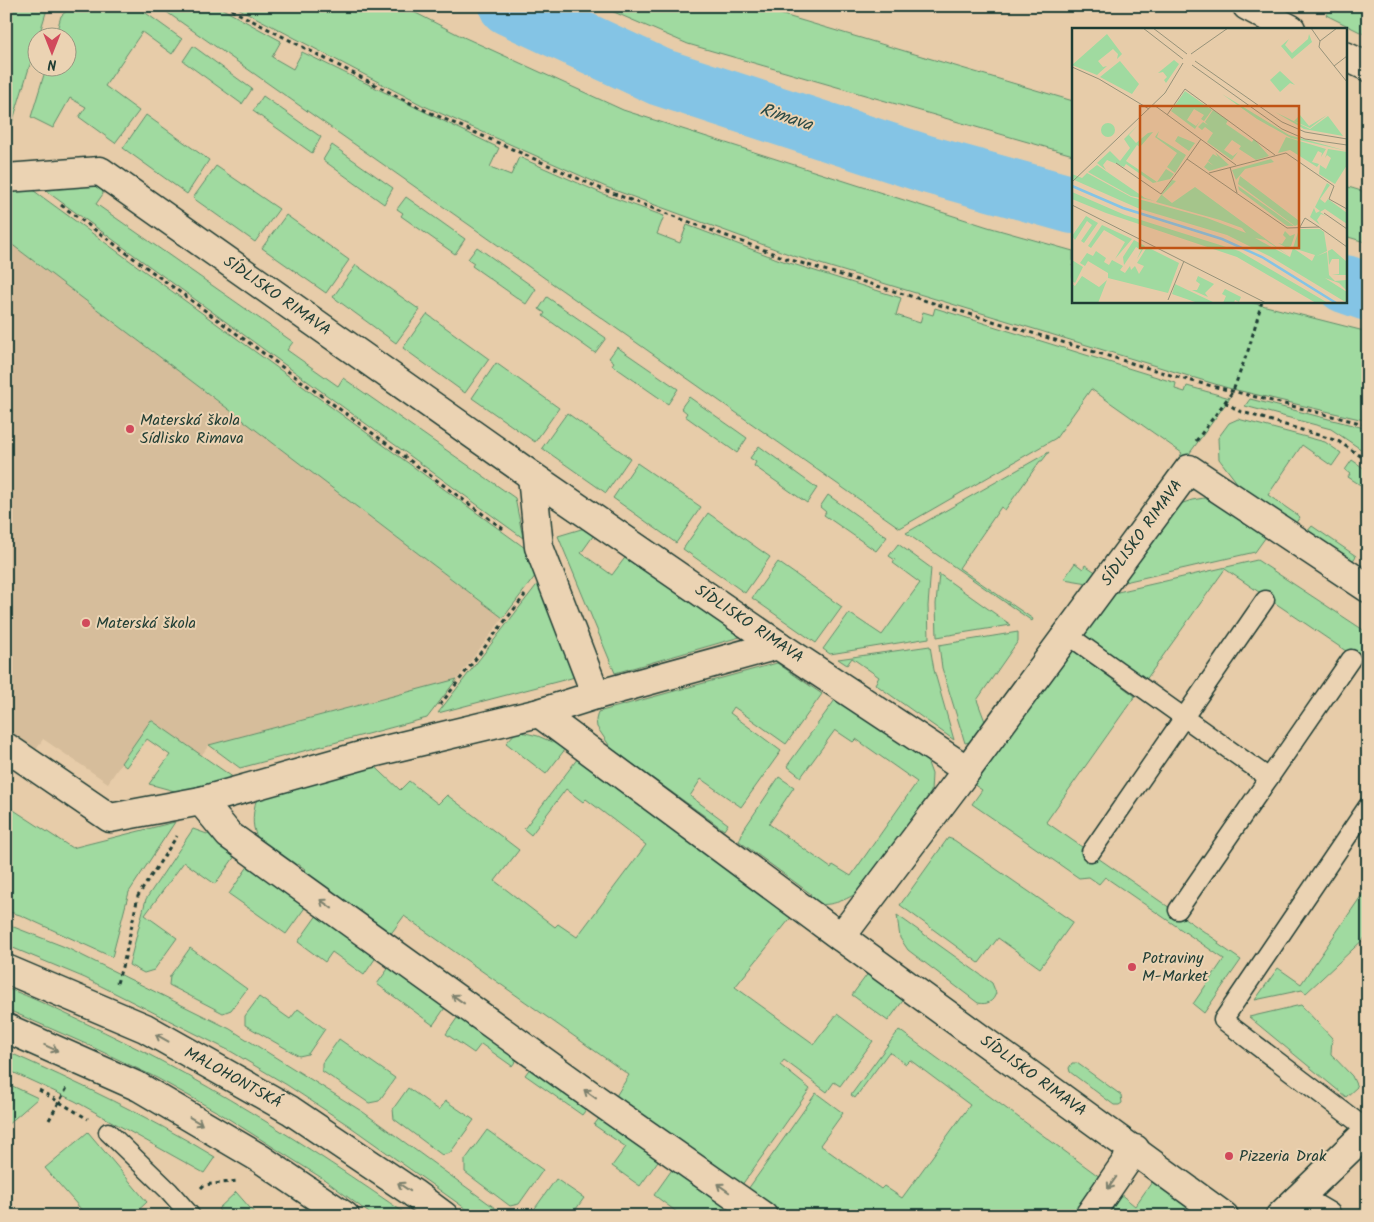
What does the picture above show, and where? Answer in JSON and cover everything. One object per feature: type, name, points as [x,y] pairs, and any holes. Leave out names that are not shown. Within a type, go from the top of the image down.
[{"type":"street","points":[[1247,6],[1289,28]]},
{"type":"street","points":[[1346,56],[1368,67]]},
{"type":"street","name":"SÍDLISKO RIMAVA","points":[[14,177],[100,171],[532,476],[778,645],[968,770]]},
{"type":"street","name":"SÍDLISKO RIMAVA","points":[[841,937],[968,770],[1189,469],[1368,588]]},
{"type":"street","points":[[532,476],[539,547],[596,695]]},
{"type":"street","points":[[6,747],[110,818],[194,802],[364,755],[539,713],[596,695],[778,645]]},
{"type":"street","name":"SÍDLISKO RIMAVA","points":[[539,713],[841,937],[1224,1216]]},
{"type":"street","points":[[194,802],[229,834],[603,1104],[763,1216]]},
{"type":"street","name":"MALOHONTSKÁ","points":[[6,969],[154,1033],[290,1110],[444,1216]]},
{"type":"street","points":[[6,1028],[139,1088],[260,1159],[345,1216]]},
{"type":"street","points":[[1289,1207],[1368,1130]]},
{"type":"street","points":[[1089,1216],[1134,1149]]},
{"type":"street","points":[[1289,1207],[1327,1216]]},
{"type":"lane","points":[[1091,852],[1265,600]]},
{"type":"lane","points":[[1068,635],[1269,778]]},
{"type":"lane","points":[[1178,910],[1351,659]]},
{"type":"lane","points":[[1368,806],[1223,1020],[1368,1130]]},
{"type":"lane","points":[[108,1132],[186,1210]]},
{"type":"path","points":[[224,6],[420,108],[604,190],[788,259],[1184,379],[1368,425]]},
{"type":"path","points":[[14,177],[545,563],[411,744]]},
{"type":"path","points":[[1189,469],[1194,443],[1233,391],[1249,348],[1262,302]]},
{"type":"path","points":[[1225,402],[1239,411],[1338,441],[1368,461]]},
{"type":"path","points":[[122,969],[138,896],[184,825],[194,802]]},
{"type":"path","points":[[49,1120],[68,1085]]},
{"type":"path","points":[[39,1090],[108,1132]]},
{"type":"path","points":[[186,1210],[204,1185],[242,1180]]},
{"type":"shaded area","name":"Materská škola Sídlisko Rimava","points":[[6,240],[503,618],[457,679],[209,745],[201,756],[151,720],[108,783],[43,739],[36,750],[6,730]]},
{"type":"green space","points":[[6,6],[48,6],[41,28],[28,28],[28,71],[6,143]]},
{"type":"green space","points":[[72,6],[136,6],[182,39],[172,54],[142,32],[105,86],[139,111],[115,143],[79,117],[86,107],[70,98],[53,128],[31,117],[43,78],[78,78],[78,28],[58,28],[61,16]]},
{"type":"green space","points":[[158,6],[217,6],[281,41],[272,57],[293,69],[302,52],[499,148],[490,167],[511,175],[519,157],[603,194],[664,216],[657,234],[680,243],[687,225],[780,260],[901,298],[896,315],[920,323],[923,312],[933,315],[935,308],[1176,383],[1175,389],[1185,392],[1187,386],[1230,398],[1094,584],[1064,579],[1075,563],[1083,569],[1085,565],[1097,573],[1169,471],[1172,473],[1178,465],[1175,464],[1182,453],[1091,389],[1056,438],[900,528]]},
{"type":"green space","points":[[234,6],[402,6],[459,35],[623,110],[988,227],[1072,251],[1072,302],[1250,302],[1368,332],[1368,421],[1228,388],[794,256],[606,187],[422,105]]},
{"type":"green space","points":[[600,6],[753,6],[1072,101],[1072,155],[688,44]]},
{"type":"green space","points":[[1332,6],[1368,6],[1368,36],[1326,15]]},
{"type":"green space","points":[[193,46],[252,89],[242,104],[183,61]]},
{"type":"green space","points":[[263,96],[321,137],[312,153],[253,111]]},
{"type":"green space","points":[[146,115],[209,160],[187,194],[123,148]]},
{"type":"green space","points":[[332,145],[393,188],[384,204],[323,160]]},
{"type":"green space","points":[[216,166],[279,209],[255,242],[193,198]]},
{"type":"green space","points":[[93,183],[102,188],[103,194],[96,204],[293,342],[287,350],[338,386],[343,378],[515,498],[523,538],[42,188]]},
{"type":"green space","points":[[1346,186],[1368,193],[1368,243],[1346,236]]},
{"type":"green space","points":[[30,188],[525,548],[536,575],[503,618],[6,240],[6,194],[18,189]]},
{"type":"green space","points":[[406,197],[465,239],[455,254],[401,216],[403,213],[397,209]]},
{"type":"green space","points":[[286,215],[349,260],[326,293],[262,248]]},
{"type":"green space","points":[[477,247],[536,289],[526,304],[472,266],[474,263],[468,259]]},
{"type":"green space","points":[[356,265],[420,310],[396,343],[333,297]]},
{"type":"green space","points":[[547,297],[606,338],[595,353],[543,316],[545,313],[539,309]]},
{"type":"green space","points":[[427,314],[489,359],[465,393],[403,348]]},
{"type":"green space","points":[[617,347],[678,389],[668,404],[612,365],[614,362],[609,358]]},
{"type":"green space","points":[[496,363],[559,408],[535,442],[472,398]]},
{"type":"green space","points":[[689,397],[747,438],[737,453],[685,416],[687,413],[681,408]]},
{"type":"green space","points":[[1250,399],[1368,429],[1368,454],[1331,429],[1245,406]]},
{"type":"green space","points":[[567,413],[630,458],[606,493],[542,448]]},
{"type":"green space","points":[[1238,419],[1325,442],[1341,453],[1332,466],[1302,445],[1268,495],[1300,517],[1295,524],[1238,484],[1219,459],[1218,438],[1229,423]]},
{"type":"green space","points":[[759,446],[817,488],[807,503],[754,466],[756,462],[750,458]]},
{"type":"green space","points":[[1049,452],[1040,461],[1005,510],[1001,507],[959,568],[1033,619],[1032,621],[906,533]]},
{"type":"green space","points":[[1352,460],[1368,471],[1368,490],[1348,477],[1350,474],[1345,470]]},
{"type":"green space","points":[[637,463],[701,507],[676,543],[613,498]]},
{"type":"green space","points":[[828,495],[887,537],[876,551],[824,515],[826,512],[820,507]]},
{"type":"green space","points":[[1204,498],[1215,500],[1268,534],[1255,552],[1116,584],[1180,504]]},
{"type":"green space","points":[[708,513],[770,557],[745,593],[683,549]]},
{"type":"green space","points":[[1312,526],[1356,556],[1352,562],[1307,532]]},
{"type":"green space","points":[[588,527],[596,532],[581,553],[612,575],[627,555],[740,637],[615,673],[558,536]]},
{"type":"green space","points":[[898,544],[931,568],[928,606],[929,638],[830,654],[823,649],[849,613],[882,635],[920,583],[893,563],[895,560],[889,556]]},
{"type":"green space","points":[[1257,560],[1368,633],[1368,666],[1225,569],[1145,681],[1081,633],[1109,594]]},
{"type":"green space","points":[[778,562],[842,607],[816,643],[752,598]]},
{"type":"green space","points":[[939,574],[1011,625],[937,637],[936,604]]},
{"type":"green space","points":[[539,582],[579,676],[438,713]]},
{"type":"green space","points":[[1018,632],[1018,641],[977,700],[989,732],[975,741],[965,743],[942,668],[939,645]]},
{"type":"green space","points":[[930,646],[934,670],[954,740],[875,684],[879,677],[852,658],[847,665],[838,659]]},
{"type":"green space","points":[[1070,648],[1135,696],[1046,822],[1219,942],[1218,944],[1241,960],[1204,1013],[1193,1004],[1224,959],[1105,877],[1099,884],[1089,877],[1079,878],[972,804],[982,790],[973,784]]},
{"type":"green space","points":[[777,663],[822,694],[786,744],[734,707],[730,713],[781,751],[741,807],[701,779],[690,796],[728,824],[724,830],[611,748],[597,727],[598,712]]},
{"type":"green space","points":[[457,679],[427,718],[240,768],[209,745]]},
{"type":"green space","points":[[840,693],[924,752],[932,774],[931,792],[859,892],[840,901],[820,904],[807,901],[811,894],[739,841],[744,829],[779,777],[794,787],[769,824],[831,868],[833,865],[851,876],[917,782],[856,739],[853,742],[835,730],[801,777],[787,766]]},
{"type":"green space","points":[[151,720],[234,778],[178,792],[149,784],[170,755],[147,739],[126,767],[121,763]]},
{"type":"green space","points":[[517,731],[538,736],[566,748],[546,774],[506,743]]},
{"type":"green space","points":[[364,756],[400,790],[409,781],[438,804],[447,795],[519,850],[495,881],[555,927],[558,924],[577,937],[646,845],[586,799],[583,802],[566,789],[531,835],[524,829],[578,758],[793,915],[735,987],[814,1044],[837,1014],[873,1041],[840,1086],[834,1082],[827,1092],[784,1060],[780,1065],[810,1089],[739,1189],[613,1101],[629,1075],[404,916],[387,939],[300,875],[305,869],[298,864],[293,870],[273,855],[259,841],[253,823],[257,797]]},
{"type":"green space","points":[[6,805],[72,848],[175,822],[129,892],[112,957],[20,915],[6,911]]},
{"type":"green space","points":[[193,829],[210,835],[238,852],[215,884],[184,862],[145,915],[177,938],[154,970],[144,973],[129,965],[146,899]]},
{"type":"green space","points":[[948,838],[954,840],[1073,922],[1040,968],[998,938],[979,963],[900,905]]},
{"type":"green space","points":[[251,862],[309,902],[286,934],[229,894]]},
{"type":"green space","points":[[1368,886],[1368,935],[1306,993],[1302,990],[1255,1000],[1278,968],[1301,984]]},
{"type":"green space","points":[[320,911],[379,953],[364,975],[332,952],[325,962],[298,942]]},
{"type":"green space","points":[[897,915],[992,983],[996,993],[993,999],[984,1004],[978,1003],[908,950],[900,938]]},
{"type":"green space","points":[[6,924],[65,947],[230,1029],[363,1112],[506,1216],[476,1216],[348,1125],[232,1052],[85,978],[6,945]]},
{"type":"green space","points":[[190,948],[247,989],[231,1010],[223,1013],[169,985],[170,976]]},
{"type":"green space","points":[[393,962],[449,1002],[433,1025],[377,984]]},
{"type":"green space","points":[[869,972],[905,998],[888,1021],[852,995]]},
{"type":"green space","points":[[6,988],[45,1004],[126,1043],[209,1088],[290,1137],[409,1216],[373,1216],[325,1180],[221,1114],[157,1078],[6,1009]]},
{"type":"green space","points":[[259,997],[290,1019],[298,1009],[325,1029],[308,1054],[299,1056],[245,1025],[245,1016]]},
{"type":"green space","points":[[1301,1005],[1332,1038],[1331,1054],[1352,1076],[1357,1087],[1346,1097],[1249,1017]]},
{"type":"green space","points":[[462,1011],[521,1054],[512,1066],[481,1044],[474,1053],[446,1034]]},
{"type":"green space","points":[[899,1030],[1104,1180],[1078,1216],[781,1216],[746,1192],[816,1093],[843,1113],[820,1145],[881,1189],[884,1186],[902,1198],[970,1105],[910,1060],[906,1064],[889,1052],[855,1098],[851,1095]]},
{"type":"green space","points":[[339,1039],[395,1078],[379,1101],[369,1103],[322,1071],[322,1063]]},
{"type":"green space","points":[[6,1051],[112,1101],[215,1157],[204,1173],[75,1101],[6,1069]]},
{"type":"green space","points":[[534,1063],[591,1103],[582,1115],[525,1075]]},
{"type":"green space","points":[[1072,1063],[1077,1063],[1121,1095],[1122,1103],[1114,1105],[1070,1072],[1069,1068]]},
{"type":"green space","points":[[6,1083],[38,1098],[6,1126]]},
{"type":"green space","points":[[408,1088],[439,1110],[446,1101],[474,1120],[450,1153],[442,1155],[394,1119],[393,1109]]},
{"type":"green space","points":[[604,1112],[663,1154],[640,1186],[612,1166],[626,1147],[594,1125]]},
{"type":"green space","points":[[487,1130],[543,1170],[519,1204],[510,1206],[465,1172],[465,1160]]},
{"type":"green space","points":[[88,1132],[147,1202],[132,1216],[87,1216],[45,1168]]},
{"type":"green space","points":[[676,1164],[735,1206],[727,1216],[682,1216],[654,1195]]},
{"type":"green space","points":[[556,1179],[584,1198],[571,1216],[533,1216],[533,1211]]},
{"type":"green space","points":[[1152,1182],[1199,1216],[1103,1216],[1119,1193],[1135,1206]]},
{"type":"green space","points":[[236,1192],[257,1216],[224,1216],[218,1209]]},
{"type":"waterway","name":"Rimava","points":[[508,6],[660,77],[926,164],[1072,205]]},
{"type":"waterway","name":"Rimava","points":[[1346,284],[1368,292]]},
{"type":"place","name":"Materská škola Sídlisko Rimava","points":[[130,429]]},
{"type":"place","name":"Materská škola","points":[[86,623]]},
{"type":"place","name":"Potraviny M-Market","points":[[1132,967]]},
{"type":"place","name":"Pizzeria Drak","points":[[1229,1156]]}]
